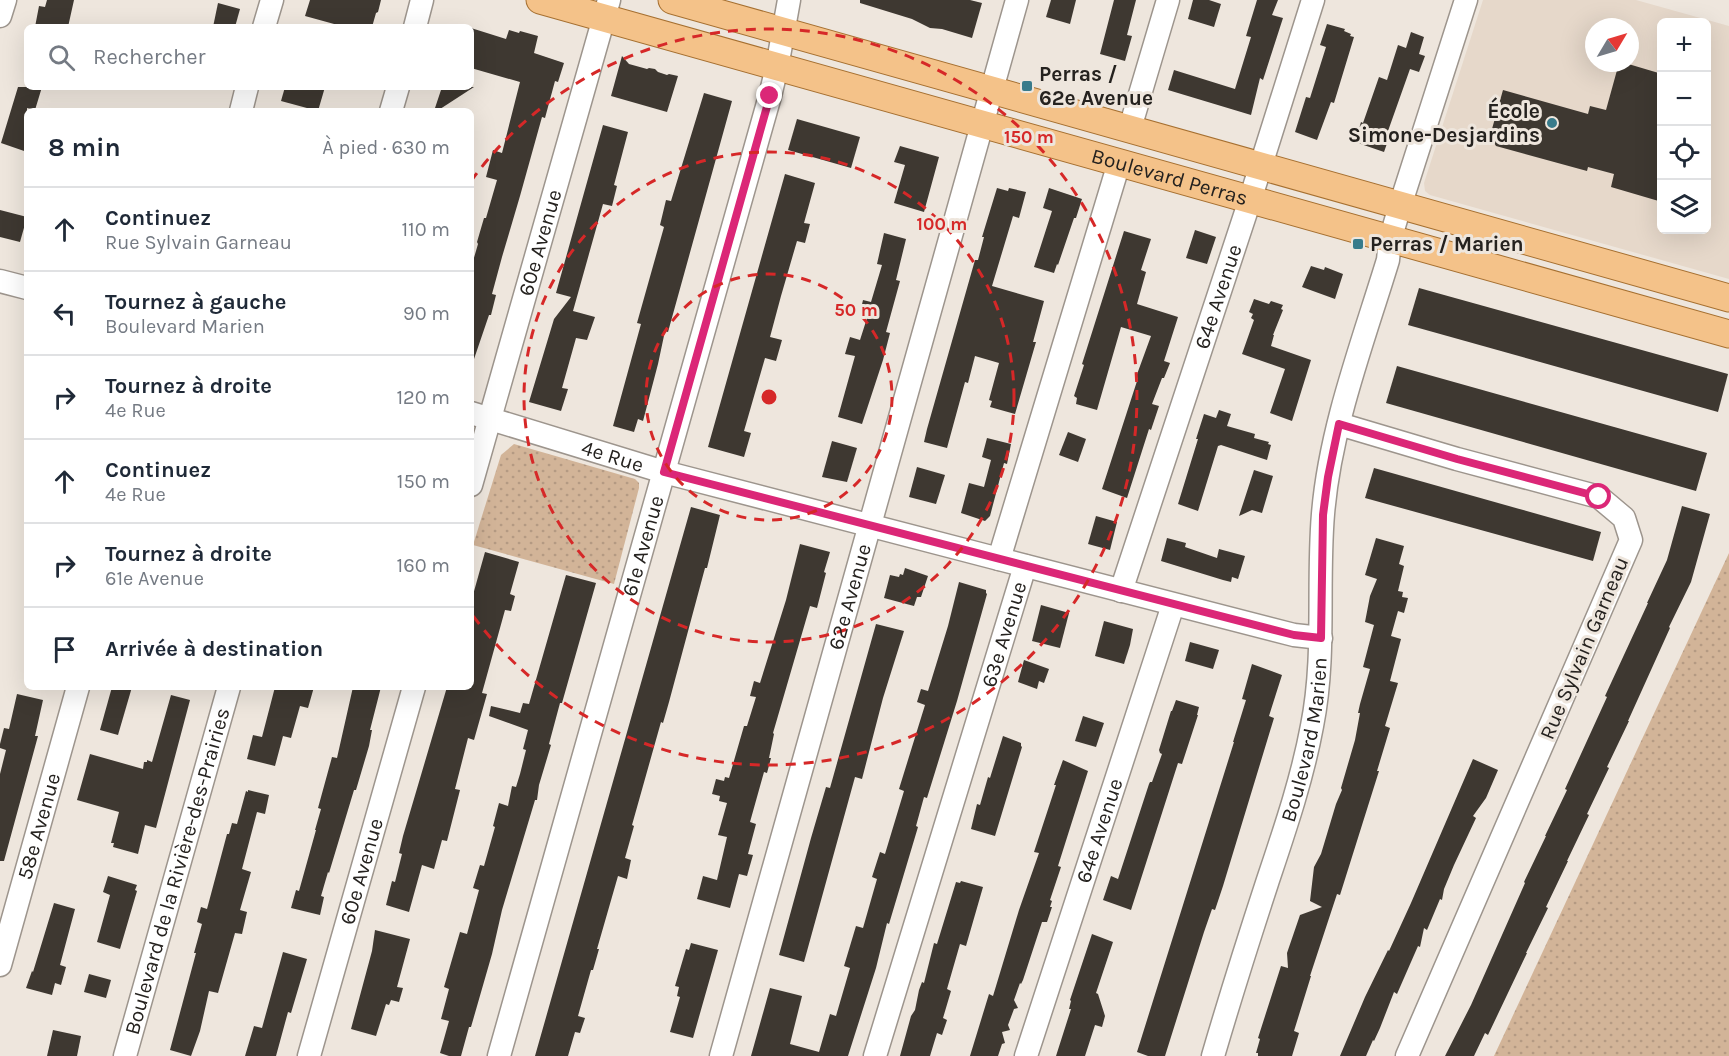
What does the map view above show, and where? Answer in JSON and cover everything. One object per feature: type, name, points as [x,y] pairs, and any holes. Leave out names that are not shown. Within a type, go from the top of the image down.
[{"type":"main road","name":"Boulevard Perras","points":[[540,0],[606,9],[777,67],[1729,334]]},
{"type":"main road","name":"Boulevard Perras","points":[[672,0],[1729,298]]},
{"type":"street","points":[[0,16],[5,0]]},
{"type":"street","points":[[265,24],[272,0]]},
{"type":"street","points":[[416,24],[422,0]]},
{"type":"street","name":"61e Avenue","points":[[500,1056],[777,67],[789,0]]},
{"type":"street","name":"62e Avenue","points":[[722,1056],[1017,0]]},
{"type":"street","points":[[1130,128],[1168,0]]},
{"type":"street","name":"64e Avenue","points":[[1121,591],[1250,200],[1313,0]]},
{"type":"street","name":"Boulevard Marien","points":[[1213,1056],[1281,841],[1313,724],[1321,638],[1323,515],[1339,424],[1388,260],[1390,240],[1400,206],[1466,0]]},
{"type":"street","name":"60e Avenue","points":[[474,462],[480,416],[606,9]]},
{"type":"street","points":[[242,108],[246,90]]},
{"type":"street","points":[[392,108],[397,90]]},
{"type":"street","name":"63e Avenue","points":[[875,1056],[1025,566],[999,559],[1119,163]]},
{"type":"street","points":[[0,280],[24,287]]},
{"type":"street","name":"4e Rue","points":[[480,416],[664,472],[999,559]]},
{"type":"street","name":"Rue Sylvain Garneau","points":[[1339,424],[1599,497],[1624,518],[1631,540],[1407,1056]]},
{"type":"street","points":[[1025,566],[1294,635],[1321,638]]},
{"type":"street","name":"64e Avenue","points":[[1026,1056],[1173,605]]},
{"type":"street","name":"58e Avenue","points":[[0,965],[77,690]]},
{"type":"street","name":"Boulevard de la Rivière-des-Prairies","points":[[125,1056],[228,690]]},
{"type":"street","name":"60e Avenue","points":[[309,1056],[413,690]]},
{"type":"shaded area","name":"École Simone-Desjardins","points":[[1483,0],[1636,0],[1700,18],[1657,18],[1657,234],[1711,234],[1711,21],[1729,26],[1729,279],[1430,195],[1425,191],[1424,183]]},
{"type":"shaded area","points":[[514,444],[635,479],[639,483],[614,584],[474,545],[501,455]]},
{"type":"shaded area","points":[[1729,553],[1729,1056],[1494,1056]]},
{"type":"building","points":[[47,0],[74,0],[69,24],[36,24],[39,6],[45,7]]},
{"type":"building","points":[[310,0],[381,0],[373,24],[334,24],[305,16]]},
{"type":"building","points":[[860,0],[970,0],[982,3],[972,38],[942,29],[930,28],[912,19],[860,3]]},
{"type":"building","points":[[1051,0],[1076,0],[1070,24],[1046,17]]},
{"type":"building","points":[[1114,0],[1136,0],[1127,35],[1132,36],[1125,61],[1100,54]]},
{"type":"building","points":[[1193,0],[1209,0],[1221,4],[1214,27],[1188,19]]},
{"type":"building","points":[[1257,0],[1278,0],[1272,15],[1283,18],[1263,80],[1260,78],[1251,115],[1168,90],[1174,70],[1235,89],[1251,37],[1246,36]]},
{"type":"building","points":[[218,3],[240,9],[236,24],[214,24]]},
{"type":"building","points":[[1327,24],[1345,29],[1344,31],[1354,37],[1334,103],[1331,102],[1317,140],[1295,132],[1306,97],[1310,98],[1326,47],[1320,45]]},
{"type":"building","points":[[474,29],[506,39],[509,30],[538,36],[534,53],[564,63],[558,82],[555,81],[545,118],[542,117],[492,294],[496,295],[491,315],[489,315],[474,359],[474,258],[497,180],[486,177],[493,150],[502,153],[520,82],[474,69]]},
{"type":"building","points":[[1411,32],[1424,37],[1419,54],[1425,56],[1419,72],[1410,69],[1388,131],[1391,132],[1384,152],[1355,142],[1379,77],[1387,80],[1398,45],[1406,48]]},
{"type":"building","points":[[622,56],[629,64],[678,76],[667,112],[611,96]]},
{"type":"building","points":[[1639,67],[1657,73],[1657,201],[1611,187],[1614,174],[1588,167],[1587,171],[1496,146],[1490,136],[1503,90],[1588,114],[1590,106],[1606,110],[1617,72],[1639,72]]},
{"type":"building","points":[[18,87],[24,87],[24,90],[41,90],[36,108],[24,108],[24,151],[1,143]]},
{"type":"building","points":[[284,90],[324,90],[319,108],[307,108],[281,101]]},
{"type":"building","points":[[441,90],[469,90],[442,108],[435,108]]},
{"type":"building","points":[[704,93],[732,101],[668,332],[665,331],[643,421],[638,419],[634,432],[613,426],[641,324],[637,323],[664,227],[660,225],[666,200],[671,201]]},
{"type":"building","points":[[797,119],[860,137],[851,168],[788,150]]},
{"type":"building","points":[[603,125],[628,132],[614,185],[617,186],[612,206],[603,204],[573,311],[595,317],[587,340],[576,338],[562,388],[568,389],[561,411],[529,402],[554,319],[571,297],[556,293]]},
{"type":"building","points":[[900,146],[939,157],[924,212],[894,203],[905,165],[894,162]]},
{"type":"building","points":[[785,174],[815,183],[804,223],[810,224],[805,243],[797,241],[781,296],[770,337],[782,340],[776,361],[765,358],[744,431],[751,433],[744,457],[708,447]]},
{"type":"building","points":[[997,188],[1026,192],[1019,218],[1013,216],[992,286],[1044,301],[1033,342],[1036,342],[1015,414],[990,407],[992,401],[989,400],[999,363],[975,356],[968,383],[965,382],[947,448],[924,442]]},
{"type":"building","points":[[1049,188],[1082,199],[1054,273],[1034,267],[1052,211],[1043,208]]},
{"type":"building","points":[[0,210],[24,216],[20,242],[0,237]]},
{"type":"building","points":[[1195,230],[1216,237],[1207,264],[1186,258]]},
{"type":"building","points":[[1124,231],[1151,239],[1141,270],[1146,272],[1137,304],[1178,317],[1164,361],[1170,363],[1152,404],[1159,406],[1151,430],[1149,429],[1127,498],[1102,489],[1151,336],[1121,327],[1097,410],[1076,404],[1077,398],[1074,396]]},
{"type":"building","points":[[884,233],[906,239],[896,280],[900,281],[886,332],[890,333],[862,424],[838,417],[855,356],[845,354],[850,337],[860,340],[868,315],[860,313],[863,300],[871,302],[882,265],[877,264]]},
{"type":"building","points":[[1311,266],[1324,270],[1325,267],[1343,274],[1335,299],[1302,287]]},
{"type":"building","points":[[1419,288],[1728,374],[1718,412],[1408,325]]},
{"type":"building","points":[[1254,299],[1269,304],[1271,301],[1283,305],[1271,346],[1311,360],[1292,421],[1270,413],[1285,369],[1242,354],[1254,320],[1251,318],[1253,314],[1249,312]]},
{"type":"building","points":[[1397,366],[1707,453],[1696,491],[1386,403]]},
{"type":"building","points":[[1219,410],[1231,414],[1227,426],[1255,434],[1254,438],[1269,442],[1268,444],[1271,445],[1267,460],[1218,446],[1198,511],[1178,504],[1204,414],[1216,418]]},
{"type":"building","points":[[1068,432],[1086,439],[1078,462],[1059,455]]},
{"type":"building","points":[[987,438],[1011,444],[990,516],[985,521],[961,513],[969,483],[984,487],[991,460],[982,457]]},
{"type":"building","points":[[832,441],[857,448],[847,482],[822,477]]},
{"type":"building","points":[[917,467],[945,475],[936,504],[909,497]]},
{"type":"building","points":[[1374,468],[1601,532],[1593,561],[1365,498]]},
{"type":"building","points":[[1254,470],[1273,476],[1262,513],[1252,510],[1239,516]]},
{"type":"building","points":[[1682,506],[1710,514],[1691,582],[1607,767],[1609,768],[1587,814],[1589,815],[1546,907],[1548,908],[1488,1035],[1485,1033],[1474,1056],[1445,1056],[1471,1005],[1567,790],[1565,789],[1607,697],[1605,696],[1667,560]]},
{"type":"building","points":[[691,507],[720,515],[669,702],[663,723],[661,722],[632,825],[634,826],[625,858],[631,860],[627,879],[618,876],[578,1016],[585,1018],[580,1033],[575,1032],[568,1056],[535,1056]]},
{"type":"building","points":[[1096,516],[1117,522],[1110,550],[1088,544]]},
{"type":"building","points":[[1167,538],[1186,543],[1185,547],[1217,558],[1219,549],[1245,556],[1238,579],[1232,577],[1231,582],[1161,561]]},
{"type":"building","points":[[1376,538],[1404,546],[1399,564],[1404,566],[1398,591],[1403,592],[1402,597],[1408,598],[1404,613],[1398,611],[1391,636],[1401,639],[1390,681],[1398,683],[1385,726],[1390,728],[1340,895],[1337,894],[1310,976],[1294,1031],[1299,1033],[1292,1056],[1258,1056],[1256,1053],[1260,1039],[1258,1038],[1281,966],[1288,968],[1287,953],[1300,915],[1322,907],[1310,901],[1314,867],[1321,854],[1342,790],[1355,740],[1360,704],[1370,669],[1363,667],[1374,625],[1365,622],[1370,596],[1377,579],[1365,575]]},
{"type":"building","points":[[800,544],[830,552],[824,572],[826,573],[817,608],[810,606],[773,733],[769,758],[771,758],[767,773],[764,772],[750,822],[756,824],[748,854],[753,855],[747,876],[739,874],[730,908],[697,899],[703,876],[717,880],[727,837],[718,835],[727,803],[719,801],[720,796],[712,794],[716,779],[724,781],[725,777],[729,778],[744,726],[747,726],[756,697],[750,696],[754,681],[760,683],[786,600]]},
{"type":"building","points":[[485,552],[519,562],[510,594],[515,596],[511,611],[505,610],[482,693],[487,694],[474,740],[468,738],[455,789],[460,790],[447,841],[442,840],[434,869],[422,865],[409,912],[386,905],[392,881],[395,882],[402,854],[399,853],[403,836],[446,690],[474,690],[474,591]]},
{"type":"building","points":[[905,568],[928,576],[921,597],[917,597],[914,606],[884,598],[890,575],[899,577],[900,574],[903,575]]},
{"type":"building","points":[[566,575],[596,583],[562,703],[560,703],[537,800],[535,800],[502,910],[471,1027],[469,1027],[461,1056],[449,1056],[440,1053],[449,1021],[441,1019],[449,989],[444,987],[460,932],[467,934],[479,890],[473,888],[480,865],[484,866],[499,803],[508,806],[512,786],[516,787],[526,750],[523,749],[528,730],[489,716],[491,706],[520,713],[523,703],[529,704]]},
{"type":"building","points":[[959,582],[986,590],[987,594],[957,701],[927,798],[924,797],[916,826],[918,827],[848,1056],[751,1056],[770,988],[802,996],[790,1044],[819,1052],[830,1014],[836,1016],[850,968],[844,966],[856,926],[863,928],[877,879],[872,877],[880,852],[885,854],[904,791],[899,789],[925,705],[917,702],[921,689],[928,691]]},
{"type":"building","points":[[1041,605],[1069,613],[1060,648],[1032,641]]},
{"type":"building","points":[[1104,621],[1133,629],[1124,664],[1095,656]]},
{"type":"building","points":[[876,624],[904,631],[883,698],[862,779],[855,777],[804,962],[779,955],[811,838],[826,787],[830,788]]},
{"type":"building","points":[[1190,642],[1219,650],[1213,669],[1185,661]]},
{"type":"building","points":[[1024,660],[1049,669],[1044,683],[1039,681],[1037,689],[1018,682]]},
{"type":"building","points":[[1252,664],[1282,675],[1269,716],[1274,718],[1223,886],[1204,932],[1165,1056],[1148,1056],[1137,1052],[1234,742],[1246,700],[1242,699]]},
{"type":"building","points":[[111,690],[131,690],[118,735],[100,730]]},
{"type":"building","points":[[274,690],[313,690],[308,708],[300,706],[291,738],[283,736],[275,766],[247,759],[253,735],[262,737]]},
{"type":"building","points":[[352,690],[380,690],[370,730],[372,730],[369,746],[321,896],[324,897],[320,915],[291,908],[296,890],[299,891],[316,830],[321,809],[318,808],[332,757],[337,758]]},
{"type":"building","points":[[17,694],[43,700],[35,736],[38,736],[4,861],[0,861],[0,774],[6,750],[0,748],[0,744],[4,728],[9,729]]},
{"type":"building","points":[[171,695],[190,700],[156,828],[145,825],[138,854],[113,847],[114,843],[111,843],[119,812],[77,800],[90,754],[143,769],[144,762],[147,760],[152,762]]},
{"type":"building","points":[[1176,700],[1199,707],[1198,715],[1182,764],[1178,763],[1131,910],[1103,900],[1111,876],[1118,879],[1149,784],[1152,782],[1162,754],[1159,750]]},
{"type":"building","points":[[1083,716],[1104,723],[1096,747],[1075,741]]},
{"type":"building","points":[[1003,736],[1021,743],[1022,747],[995,836],[971,829],[977,804],[980,805]]},
{"type":"building","points":[[1473,759],[1498,770],[1486,798],[1473,816],[1476,818],[1444,889],[1442,900],[1440,899],[1427,930],[1424,928],[1420,947],[1418,946],[1397,994],[1394,992],[1366,1056],[1340,1056],[1365,997],[1411,903]]},
{"type":"building","points":[[1063,760],[1088,771],[1058,866],[1061,867],[1050,900],[1052,901],[1050,907],[1052,907],[1047,922],[1042,922],[1014,1000],[1018,1008],[1014,1009],[1008,1025],[1010,1030],[1002,1032],[1005,1043],[1002,1044],[998,1056],[970,1056],[989,994],[993,996],[1039,853],[1034,852]]},
{"type":"building","points":[[248,790],[269,795],[265,814],[257,812],[242,869],[251,872],[240,910],[247,912],[242,934],[235,933],[218,993],[209,991],[200,1031],[191,1056],[170,1050],[196,953],[194,953],[202,924],[197,922],[201,907],[207,909],[227,834],[229,834],[232,823],[237,824]]},
{"type":"building","points":[[108,876],[137,885],[120,949],[97,942],[110,895],[103,892]]},
{"type":"building","points":[[961,881],[983,887],[966,946],[960,944],[947,989],[951,991],[943,1018],[947,1020],[942,1035],[937,1033],[930,1056],[900,1056],[919,990],[922,982],[924,983],[934,943],[937,944],[956,882]]},
{"type":"building","points":[[54,903],[75,909],[60,965],[66,967],[61,985],[55,983],[52,995],[26,988]]},
{"type":"building","points":[[375,930],[410,939],[397,987],[403,988],[399,1002],[391,1000],[389,1005],[386,1004],[376,1036],[351,1029],[372,951]]},
{"type":"building","points":[[1092,934],[1113,942],[1096,993],[1105,1016],[1102,1027],[1095,1025],[1085,1056],[1056,1056],[1071,1009],[1069,1009],[1070,1000]]},
{"type":"building","points":[[691,943],[718,950],[693,1038],[670,1032],[680,997],[677,996],[679,987],[675,986],[686,949],[689,950]]},
{"type":"building","points":[[283,952],[307,959],[291,1013],[288,1012],[276,1056],[245,1056],[254,1026],[262,1028]]},
{"type":"building","points":[[89,974],[111,980],[106,998],[84,992]]},
{"type":"building","points":[[53,1030],[81,1036],[77,1056],[47,1056]]},
{"type":"place","name":"Perras / 62e Avenue","points":[[1027,86]]},
{"type":"place","name":"École Simone-Desjardins","points":[[1552,123]]},
{"type":"place","name":"Perras / Marien","points":[[1358,244]]},
{"type":"route","points":[[770,96],[664,472],[1173,605],[1294,635],[1321,638],[1323,515],[1339,424],[1599,497]]}]
